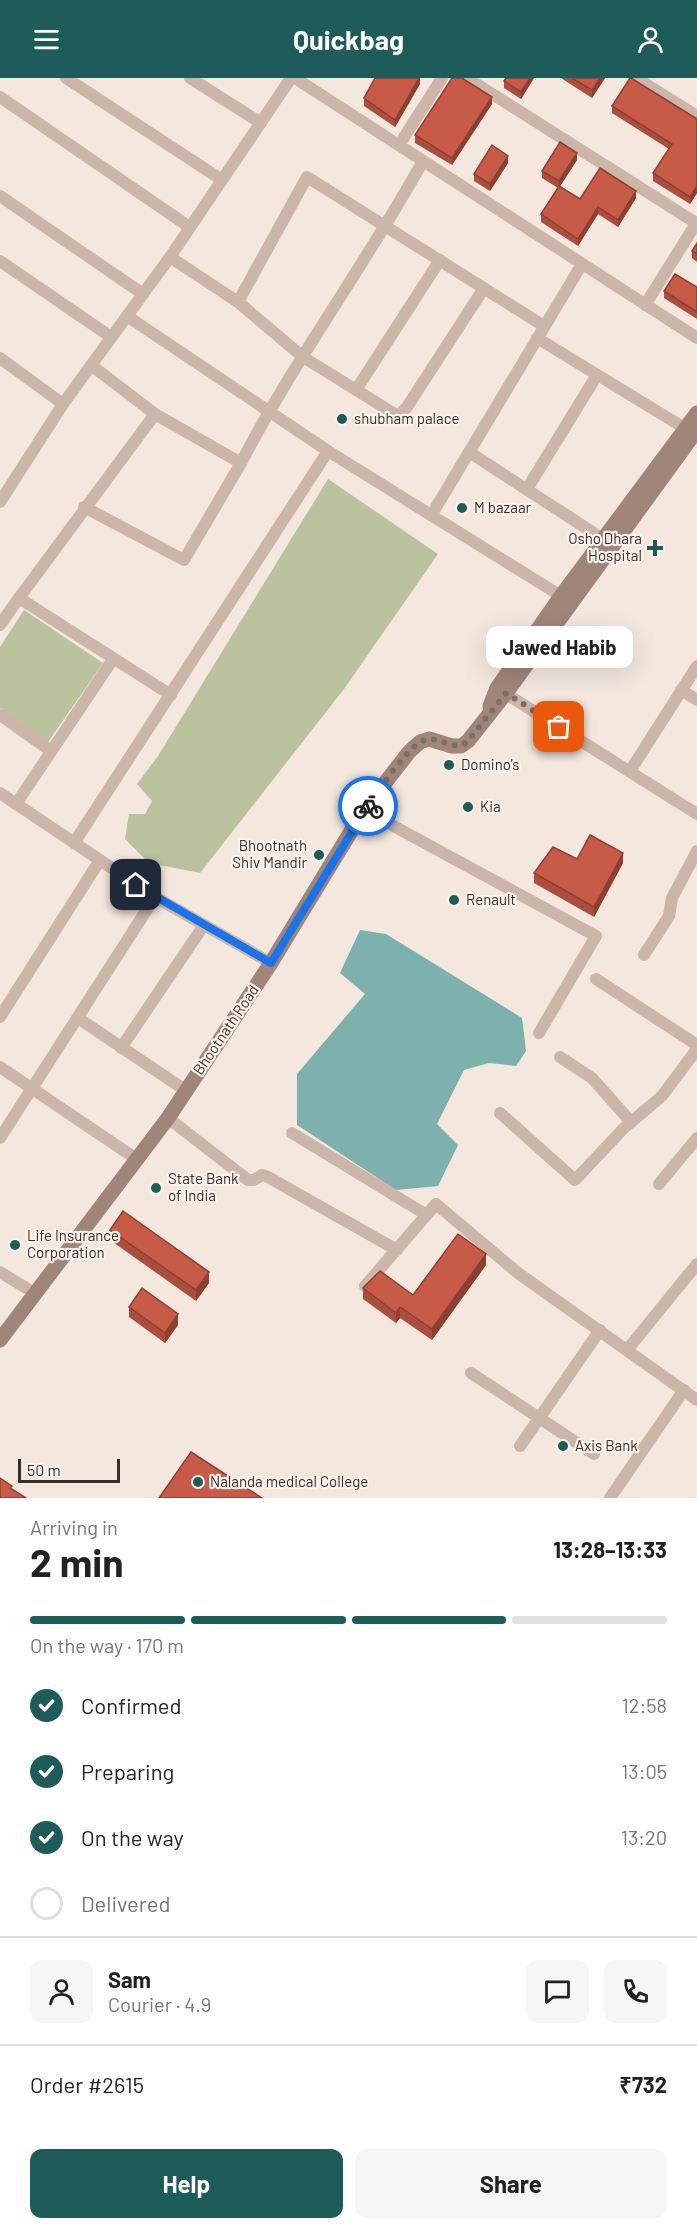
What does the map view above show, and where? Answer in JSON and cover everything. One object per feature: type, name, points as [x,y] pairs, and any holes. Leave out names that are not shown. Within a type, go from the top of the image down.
[{"type":"street","points":[[66,78],[222,180]]},
{"type":"street","points":[[190,78],[261,123]]},
{"type":"street","points":[[0,502],[63,404],[170,257],[188,226],[291,78]]},
{"type":"street","points":[[295,78],[697,338]]},
{"type":"street","points":[[399,145],[442,78]]},
{"type":"street","points":[[467,78],[697,222],[645,304]]},
{"type":"street","points":[[636,78],[697,116]]},
{"type":"street","points":[[0,97],[188,226]]},
{"type":"street","points":[[84,507],[184,560],[241,463],[268,411],[387,227],[423,161]]},
{"type":"street","points":[[238,302],[307,177],[544,326]]},
{"type":"street","points":[[0,196],[143,294]]},
{"type":"street","points":[[170,257],[238,302],[303,357],[398,416],[407,407],[484,288]]},
{"type":"street","points":[[356,390],[440,260]]},
{"type":"street","points":[[0,261],[111,337]]},
{"type":"street","points":[[432,514],[582,264]]},
{"type":"street","points":[[127,316],[328,451],[432,514],[565,601]]},
{"type":"street","points":[[537,338],[692,430]]},
{"type":"street","points":[[0,358],[63,404]]},
{"type":"street","points":[[91,365],[155,414],[241,463]]},
{"type":"street","points":[[527,489],[597,375]]},
{"type":"street","name":"Bhootnath Road","points":[[0,1340],[168,1118],[271,963],[364,810],[408,752],[420,742],[429,739],[461,746],[480,724],[565,601],[692,430],[697,413]]},
{"type":"street","points":[[0,625],[84,507],[155,414]]},
{"type":"street","name":"Bhootnath Road","points":[[565,601],[603,539],[692,430]]},
{"type":"street","points":[[74,843],[328,451]]},
{"type":"street","points":[[469,452],[603,539]]},
{"type":"street","points":[[19,598],[113,660],[171,694]]},
{"type":"street","points":[[16,804],[113,660]]},
{"type":"street","points":[[630,771],[697,666]]},
{"type":"street","points":[[681,690],[697,700]]},
{"type":"street","points":[[501,691],[697,813]]},
{"type":"street","points":[[0,715],[51,751]]},
{"type":"street","points":[[0,793],[155,897],[271,963]]},
{"type":"street","points":[[364,810],[596,936],[539,1033]]},
{"type":"street","points":[[644,955],[669,916],[672,898],[697,851]]},
{"type":"street","points":[[0,1017],[100,860]]},
{"type":"street","points":[[0,1138],[155,897]]},
{"type":"street","points":[[122,1048],[204,925]]},
{"type":"street","points":[[500,1113],[575,1180],[631,1122],[662,1096],[697,1047],[596,979]]},
{"type":"street","points":[[78,1018],[185,1090]]},
{"type":"street","points":[[560,1057],[592,1078],[631,1122]]},
{"type":"street","points":[[0,1067],[138,1160]]},
{"type":"street","points":[[168,1118],[248,1180],[265,1175],[397,1250]]},
{"type":"street","points":[[292,1133],[425,1214]]},
{"type":"street","points":[[659,1184],[697,1138]]},
{"type":"street","points":[[365,1286],[436,1204],[518,1273],[697,1400]]},
{"type":"street","points":[[627,1350],[697,1264]]},
{"type":"street","points":[[0,1272],[36,1294]]},
{"type":"street","points":[[520,1446],[600,1330]]},
{"type":"street","points":[[471,1373],[594,1454]]},
{"type":"street","points":[[610,1498],[684,1390]]},
{"type":"green space","points":[[328,479],[438,554],[344,689],[200,873],[149,863],[125,839],[129,814],[145,814],[152,801],[137,784],[158,756]]},
{"type":"green space","points":[[24,610],[103,663],[48,742],[0,708],[0,647]]},
{"type":"water","points":[[360,930],[386,934],[522,1018],[526,1051],[516,1066],[489,1063],[464,1070],[437,1124],[458,1145],[438,1186],[396,1190],[297,1125],[297,1074],[365,994],[340,973]]},
{"type":"building","points":[[375,78],[419,78],[395,120],[364,98]]},
{"type":"building","points":[[452,78],[462,78],[492,97],[452,158],[415,135]]},
{"type":"building","points":[[506,78],[530,78],[521,92],[504,81]]},
{"type":"building","points":[[572,78],[600,78],[592,90]]},
{"type":"building","points":[[630,78],[697,119],[697,186],[690,197],[653,173],[672,144],[612,106]]},
{"type":"building","points":[[560,142],[577,153],[559,181],[542,171]]},
{"type":"building","points":[[492,145],[508,156],[490,184],[474,174]]},
{"type":"building","points":[[600,168],[636,191],[618,220],[598,207],[578,239],[541,214],[559,186],[580,199]]},
{"type":"building","points":[[697,243],[697,254],[692,251]]},
{"type":"building","points":[[675,274],[697,287],[697,312],[664,291]]},
{"type":"building","points":[[590,835],[623,853],[594,907],[534,873],[553,847],[577,859]]},
{"type":"building","points":[[123,1211],[209,1272],[196,1290],[110,1230]]},
{"type":"building","points":[[458,1234],[486,1254],[432,1329],[400,1307],[396,1313],[363,1288],[380,1271],[413,1295]]},
{"type":"building","points":[[142,1288],[178,1314],[165,1333],[129,1307]]},
{"type":"building","points":[[191,1452],[262,1498],[159,1498]]},
{"type":"building","points":[[0,1478],[12,1486],[10,1488],[26,1498],[0,1498]]},
{"type":"way so far","points":[[368,806],[408,752],[420,742],[429,739],[452,746],[461,746],[468,741],[506,693],[559,727]]},
{"type":"place","name":"shubham palace","points":[[342,419]]},
{"type":"place","name":"M bazaar","points":[[462,508]]},
{"type":"place","name":"Osho Dhara Hospital","points":[[655,548]]},
{"type":"place","name":"Jawed Habib","points":[[559,727]]},
{"type":"place","name":"Domino's","points":[[449,765]]},
{"type":"place","name":"Kia","points":[[468,807]]},
{"type":"place","name":"Bhootnath Shiv Mandir","points":[[319,855]]},
{"type":"place","name":"Renault","points":[[454,900]]},
{"type":"place","name":"State Bank of India","points":[[156,1188]]},
{"type":"place","name":"Life Insurance Corporation","points":[[15,1245]]},
{"type":"place","name":"Axis Bank","points":[[563,1446]]},
{"type":"place","name":"Nalanda medical College","points":[[198,1482]]},
{"type":"route","points":[[136,885],[271,963],[368,806]]}]
